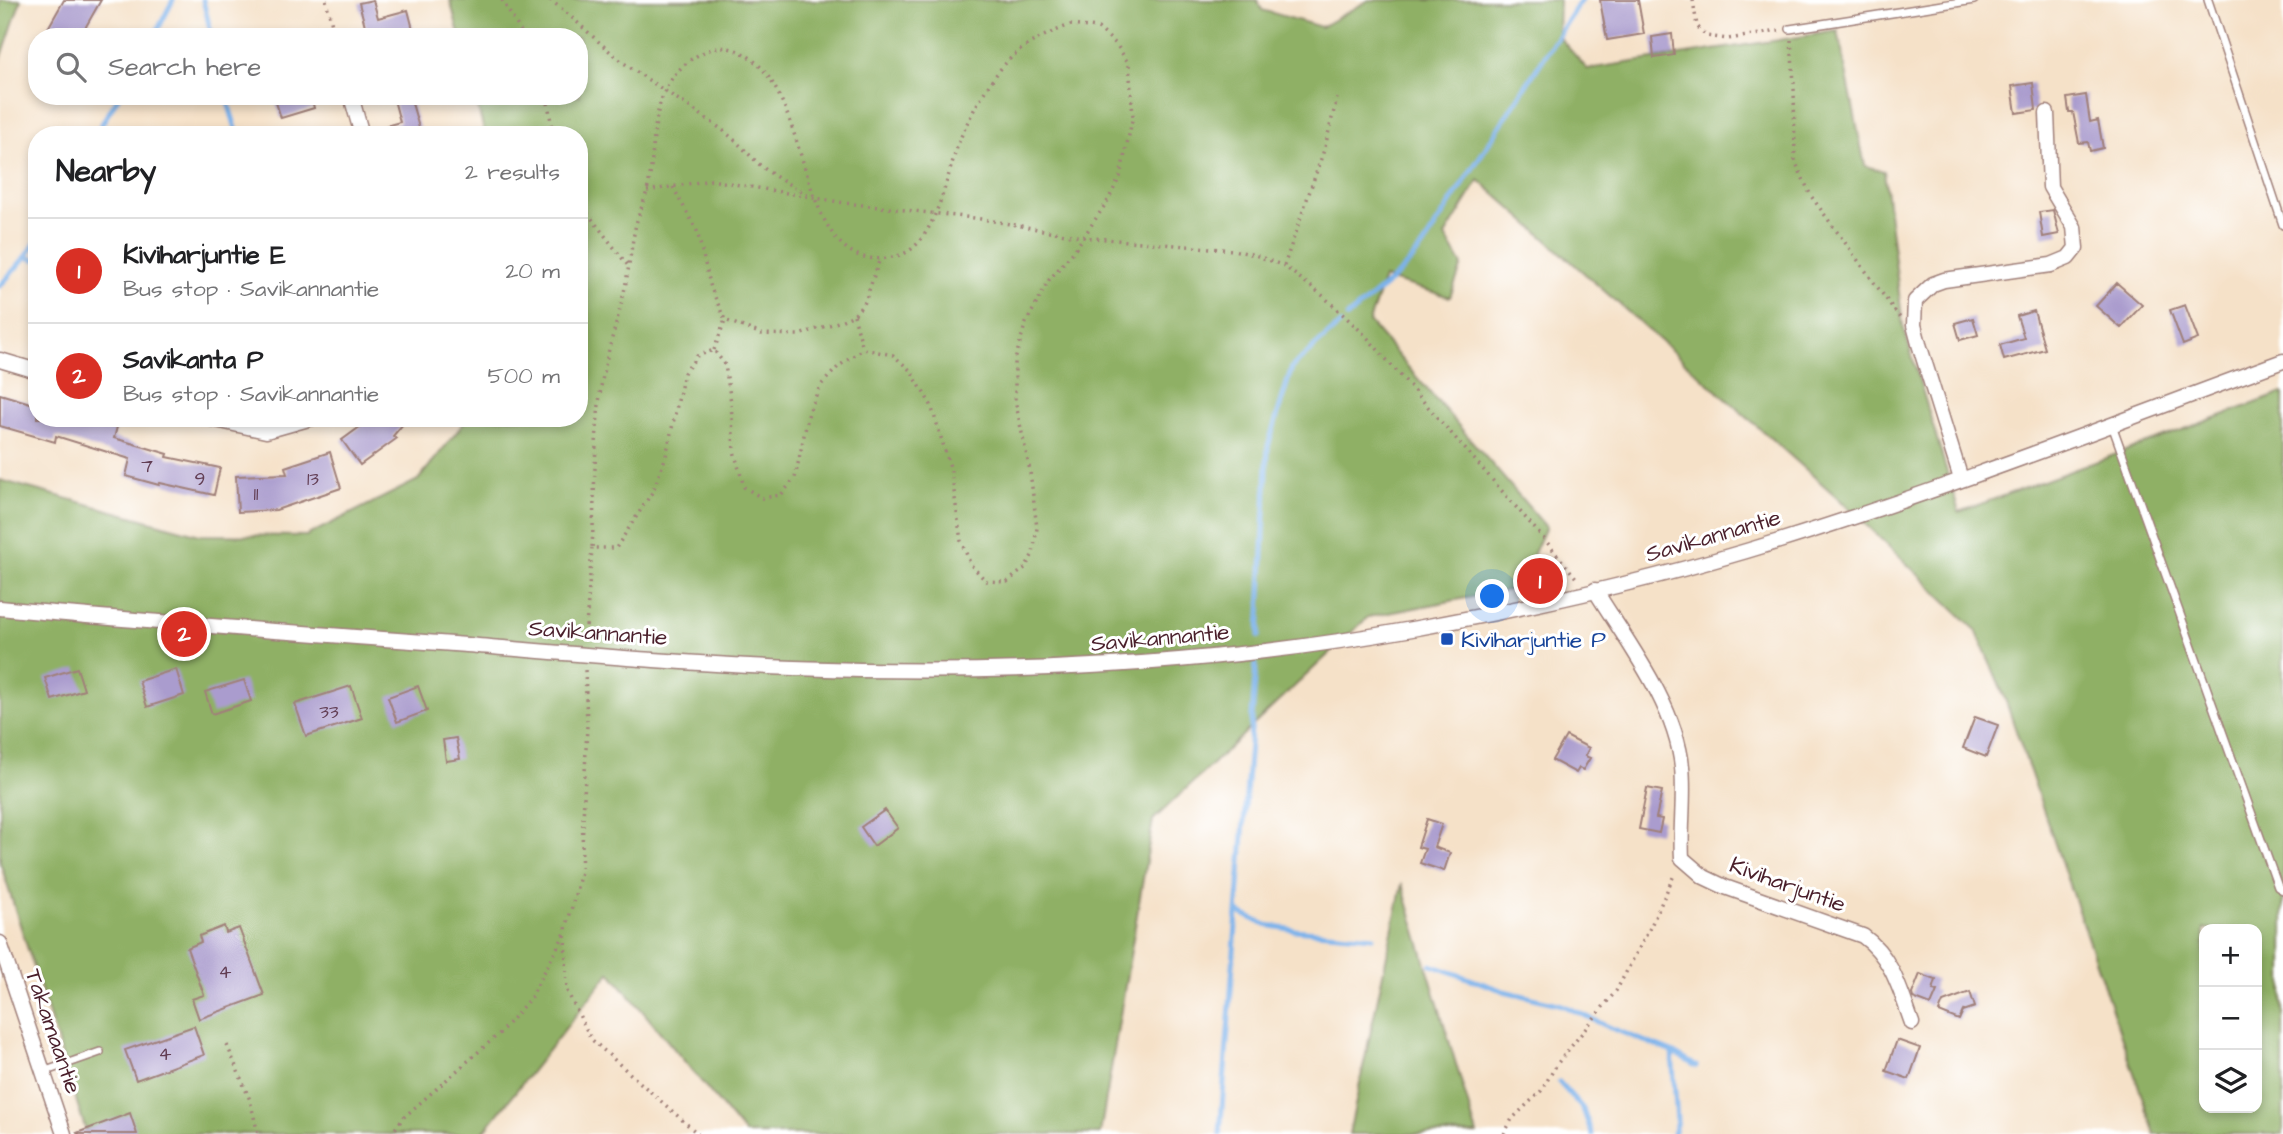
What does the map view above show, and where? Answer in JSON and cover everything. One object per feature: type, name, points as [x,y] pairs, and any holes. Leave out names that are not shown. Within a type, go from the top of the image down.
[{"type":"street","points":[[354,105],[359,126]]},
{"type":"street","points":[[1961,479],[1914,325],[1915,301],[1933,284],[2051,265],[2068,258],[2076,248],[2074,227],[2050,187],[2047,113]]},
{"type":"street","points":[[0,360],[28,368]]},
{"type":"street","name":"Savikannantie","points":[[0,608],[790,668],[913,671],[1112,665],[1291,647],[1407,630],[1683,569],[1776,542],[1961,479],[2283,360]]},
{"type":"street","points":[[251,427],[266,430],[278,427]]},
{"type":"street","points":[[1591,591],[1649,676],[1678,744],[1682,768],[1682,858]]},
{"type":"street","name":"Kiviharjuntie","points":[[1682,858],[1704,877],[1725,887],[1863,936],[1877,946],[1889,963],[1912,1023]]},
{"type":"street","name":"Takamaantie","points":[[1,951],[64,1134]]},
{"type":"lane","points":[[1790,29],[1973,0]]},
{"type":"lane","points":[[2208,0],[2283,225]]},
{"type":"lane","points":[[2112,424],[2278,887],[2283,890]]},
{"type":"lane","points":[[43,1072],[100,1052]]},
{"type":"path","points":[[326,0],[333,28]]},
{"type":"path","points":[[502,0],[519,28]]},
{"type":"path","points":[[550,0],[583,28]]},
{"type":"path","points":[[1693,0],[1697,26],[1706,36],[1728,39],[1790,29],[1794,83],[1794,161],[1811,195],[1904,323]]},
{"type":"path","points":[[391,1134],[404,1117],[508,1024],[531,997],[565,933],[581,872],[587,725],[584,654],[601,391],[629,267],[636,223],[647,191],[655,124],[663,92],[679,70],[699,54],[719,46],[741,51],[765,70],[780,96],[799,146],[814,198],[836,241],[852,253],[879,261],[905,254],[926,235],[963,132],[972,113],[1006,62],[1040,36],[1070,25],[1098,28],[1116,44],[1129,64],[1133,116],[1119,177],[1107,202],[1074,251],[1049,280],[1025,325],[1015,360],[1015,400],[1030,471],[1037,528],[1033,554],[1025,569],[1007,582],[986,580],[971,565],[961,541],[947,454],[931,405],[911,371],[893,355],[863,349],[839,366],[820,386],[809,412],[795,478],[781,495],[762,498],[744,487],[734,451],[731,402],[725,365],[713,350]]},
{"type":"path","points":[[588,32],[663,92],[691,106],[738,142],[759,164],[814,198]]},
{"type":"path","points":[[1284,266],[1325,147],[1337,99]]},
{"type":"path","points":[[548,105],[552,126]]},
{"type":"path","points":[[647,191],[711,180],[814,198],[936,213],[1082,237],[1233,250],[1284,266],[1322,295],[1365,335],[1591,591]]},
{"type":"path","points":[[592,548],[616,548],[653,491],[666,456],[684,373],[697,356],[713,350],[725,320],[711,288],[696,231],[673,187]]},
{"type":"path","points":[[588,214],[629,267]]},
{"type":"path","points":[[725,320],[762,334],[799,335],[854,315],[865,302],[879,261]]},
{"type":"path","points":[[854,315],[863,349]]},
{"type":"path","points":[[1504,1134],[1512,1119],[1541,1091],[1557,1064],[1616,991],[1650,928],[1682,858]]},
{"type":"path","points":[[565,933],[567,991],[591,1039],[698,1134]]},
{"type":"path","points":[[227,1045],[250,1100],[258,1134]]},
{"type":"green space","points":[[0,0],[21,0],[0,62]]},
{"type":"green space","points":[[450,0],[1257,0],[1262,10],[1321,27],[1369,0],[1559,0],[1558,36],[1587,69],[1838,31],[1865,166],[1884,171],[1903,326],[1959,512],[2283,393],[2283,1134],[2155,1134],[2003,693],[1976,630],[1837,497],[1479,180],[1445,236],[1462,265],[1450,297],[1384,278],[1369,322],[1546,527],[1518,588],[1368,617],[1153,820],[1100,1134],[745,1134],[610,972],[482,1134],[87,1134],[0,862],[0,480],[200,535],[306,536],[418,480],[461,427],[588,427],[588,126],[483,126],[477,105],[588,105],[588,28],[458,28]]},
{"type":"green space","points":[[1402,884],[1477,1134],[1349,1134]]},
{"type":"building","points":[[64,0],[101,0],[85,28],[48,28]]},
{"type":"building","points":[[373,0],[378,18],[408,10],[413,28],[366,28],[359,3]]},
{"type":"building","points":[[1600,0],[1638,0],[1644,34],[1607,40]]},
{"type":"building","points":[[1672,34],[1674,55],[1654,58],[1652,37]]},
{"type":"building","points":[[2033,83],[2036,110],[2016,113],[2012,86]]},
{"type":"building","points":[[2086,95],[2090,122],[2098,120],[2103,148],[2090,151],[2088,142],[2079,143],[2073,112],[2069,112],[2067,98]]},
{"type":"building","points":[[277,105],[313,105],[314,108],[281,118]]},
{"type":"building","points":[[395,105],[413,105],[418,126],[386,126],[400,122]]},
{"type":"building","points":[[2053,210],[2059,234],[2043,237],[2039,212]]},
{"type":"building","points":[[2117,283],[2142,305],[2121,328],[2096,306]]},
{"type":"building","points":[[2185,305],[2198,339],[2183,345],[2170,310]]},
{"type":"building","points":[[2034,311],[2045,349],[2004,360],[2000,345],[2024,338],[2017,316]]},
{"type":"building","points":[[1973,318],[1978,335],[1960,340],[1955,323]]},
{"type":"building","points":[[0,394],[28,402],[28,427],[117,427],[114,438],[168,454],[167,457],[220,468],[214,495],[126,476],[130,459],[56,436],[55,442],[0,426]]},
{"type":"building","points":[[360,427],[400,427],[393,436],[396,439],[360,465],[342,440]]},
{"type":"building","points":[[330,452],[341,488],[276,510],[238,512],[236,476],[287,474],[285,467]]},
{"type":"building","points":[[77,668],[84,690],[52,700],[45,678]]},
{"type":"building","points":[[176,669],[184,695],[147,707],[139,681]]},
{"type":"building","points":[[244,680],[251,701],[212,714],[205,692]]},
{"type":"building","points":[[351,686],[362,718],[306,736],[295,704]]},
{"type":"building","points":[[418,686],[427,711],[397,722],[388,697]]},
{"type":"building","points":[[1975,717],[1998,725],[1986,757],[1963,748]]},
{"type":"building","points":[[1566,736],[1589,748],[1585,756],[1590,758],[1583,770],[1579,768],[1576,773],[1552,760]]},
{"type":"building","points":[[456,738],[460,759],[446,761],[443,740]]},
{"type":"building","points":[[1647,788],[1662,791],[1656,818],[1662,819],[1659,833],[1639,829]]},
{"type":"building","points":[[885,810],[898,828],[874,846],[861,827]]},
{"type":"building","points":[[1427,819],[1442,824],[1434,847],[1450,853],[1444,871],[1420,863],[1425,849],[1418,847]]},
{"type":"building","points":[[224,926],[226,933],[239,928],[264,995],[199,1019],[192,999],[204,995],[187,948],[201,942],[199,936]]},
{"type":"building","points":[[1920,974],[1936,980],[1933,990],[1937,991],[1931,1005],[1913,998]]},
{"type":"building","points":[[1970,992],[1975,1007],[1963,1011],[1959,1020],[1939,1012],[1943,1002]]},
{"type":"building","points":[[194,1026],[204,1055],[136,1080],[125,1050]]},
{"type":"building","points":[[1897,1040],[1920,1048],[1909,1079],[1886,1071]]},
{"type":"building","points":[[130,1113],[137,1134],[77,1133]]},
{"type":"waterway","points":[[159,28],[173,0]]},
{"type":"waterway","points":[[203,0],[210,28]]},
{"type":"waterway","points":[[1347,317],[1396,276],[1428,239],[1581,0]]},
{"type":"waterway","points":[[101,126],[113,105]]},
{"type":"waterway","points":[[229,105],[235,126]]},
{"type":"waterway","points":[[0,286],[28,254]]},
{"type":"waterway","points":[[1259,636],[1268,446],[1292,367],[1340,324]]},
{"type":"waterway","points":[[1220,1134],[1256,665]]},
{"type":"waterway","points":[[1238,912],[1266,925],[1373,937]]},
{"type":"waterway","points":[[1431,965],[1504,991],[1562,1005],[1672,1052],[1696,1066]]},
{"type":"waterway","points":[[1672,1052],[1677,1121],[1673,1134]]},
{"type":"waterway","points":[[1559,1082],[1583,1109],[1592,1134]]},
{"type":"place","name":"Kiviharjuntie E","points":[[1540,581]]},
{"type":"place","name":"Savikanta P","points":[[184,634]]},
{"type":"place","name":"Kiviharjuntie P","points":[[1447,639]]}]
